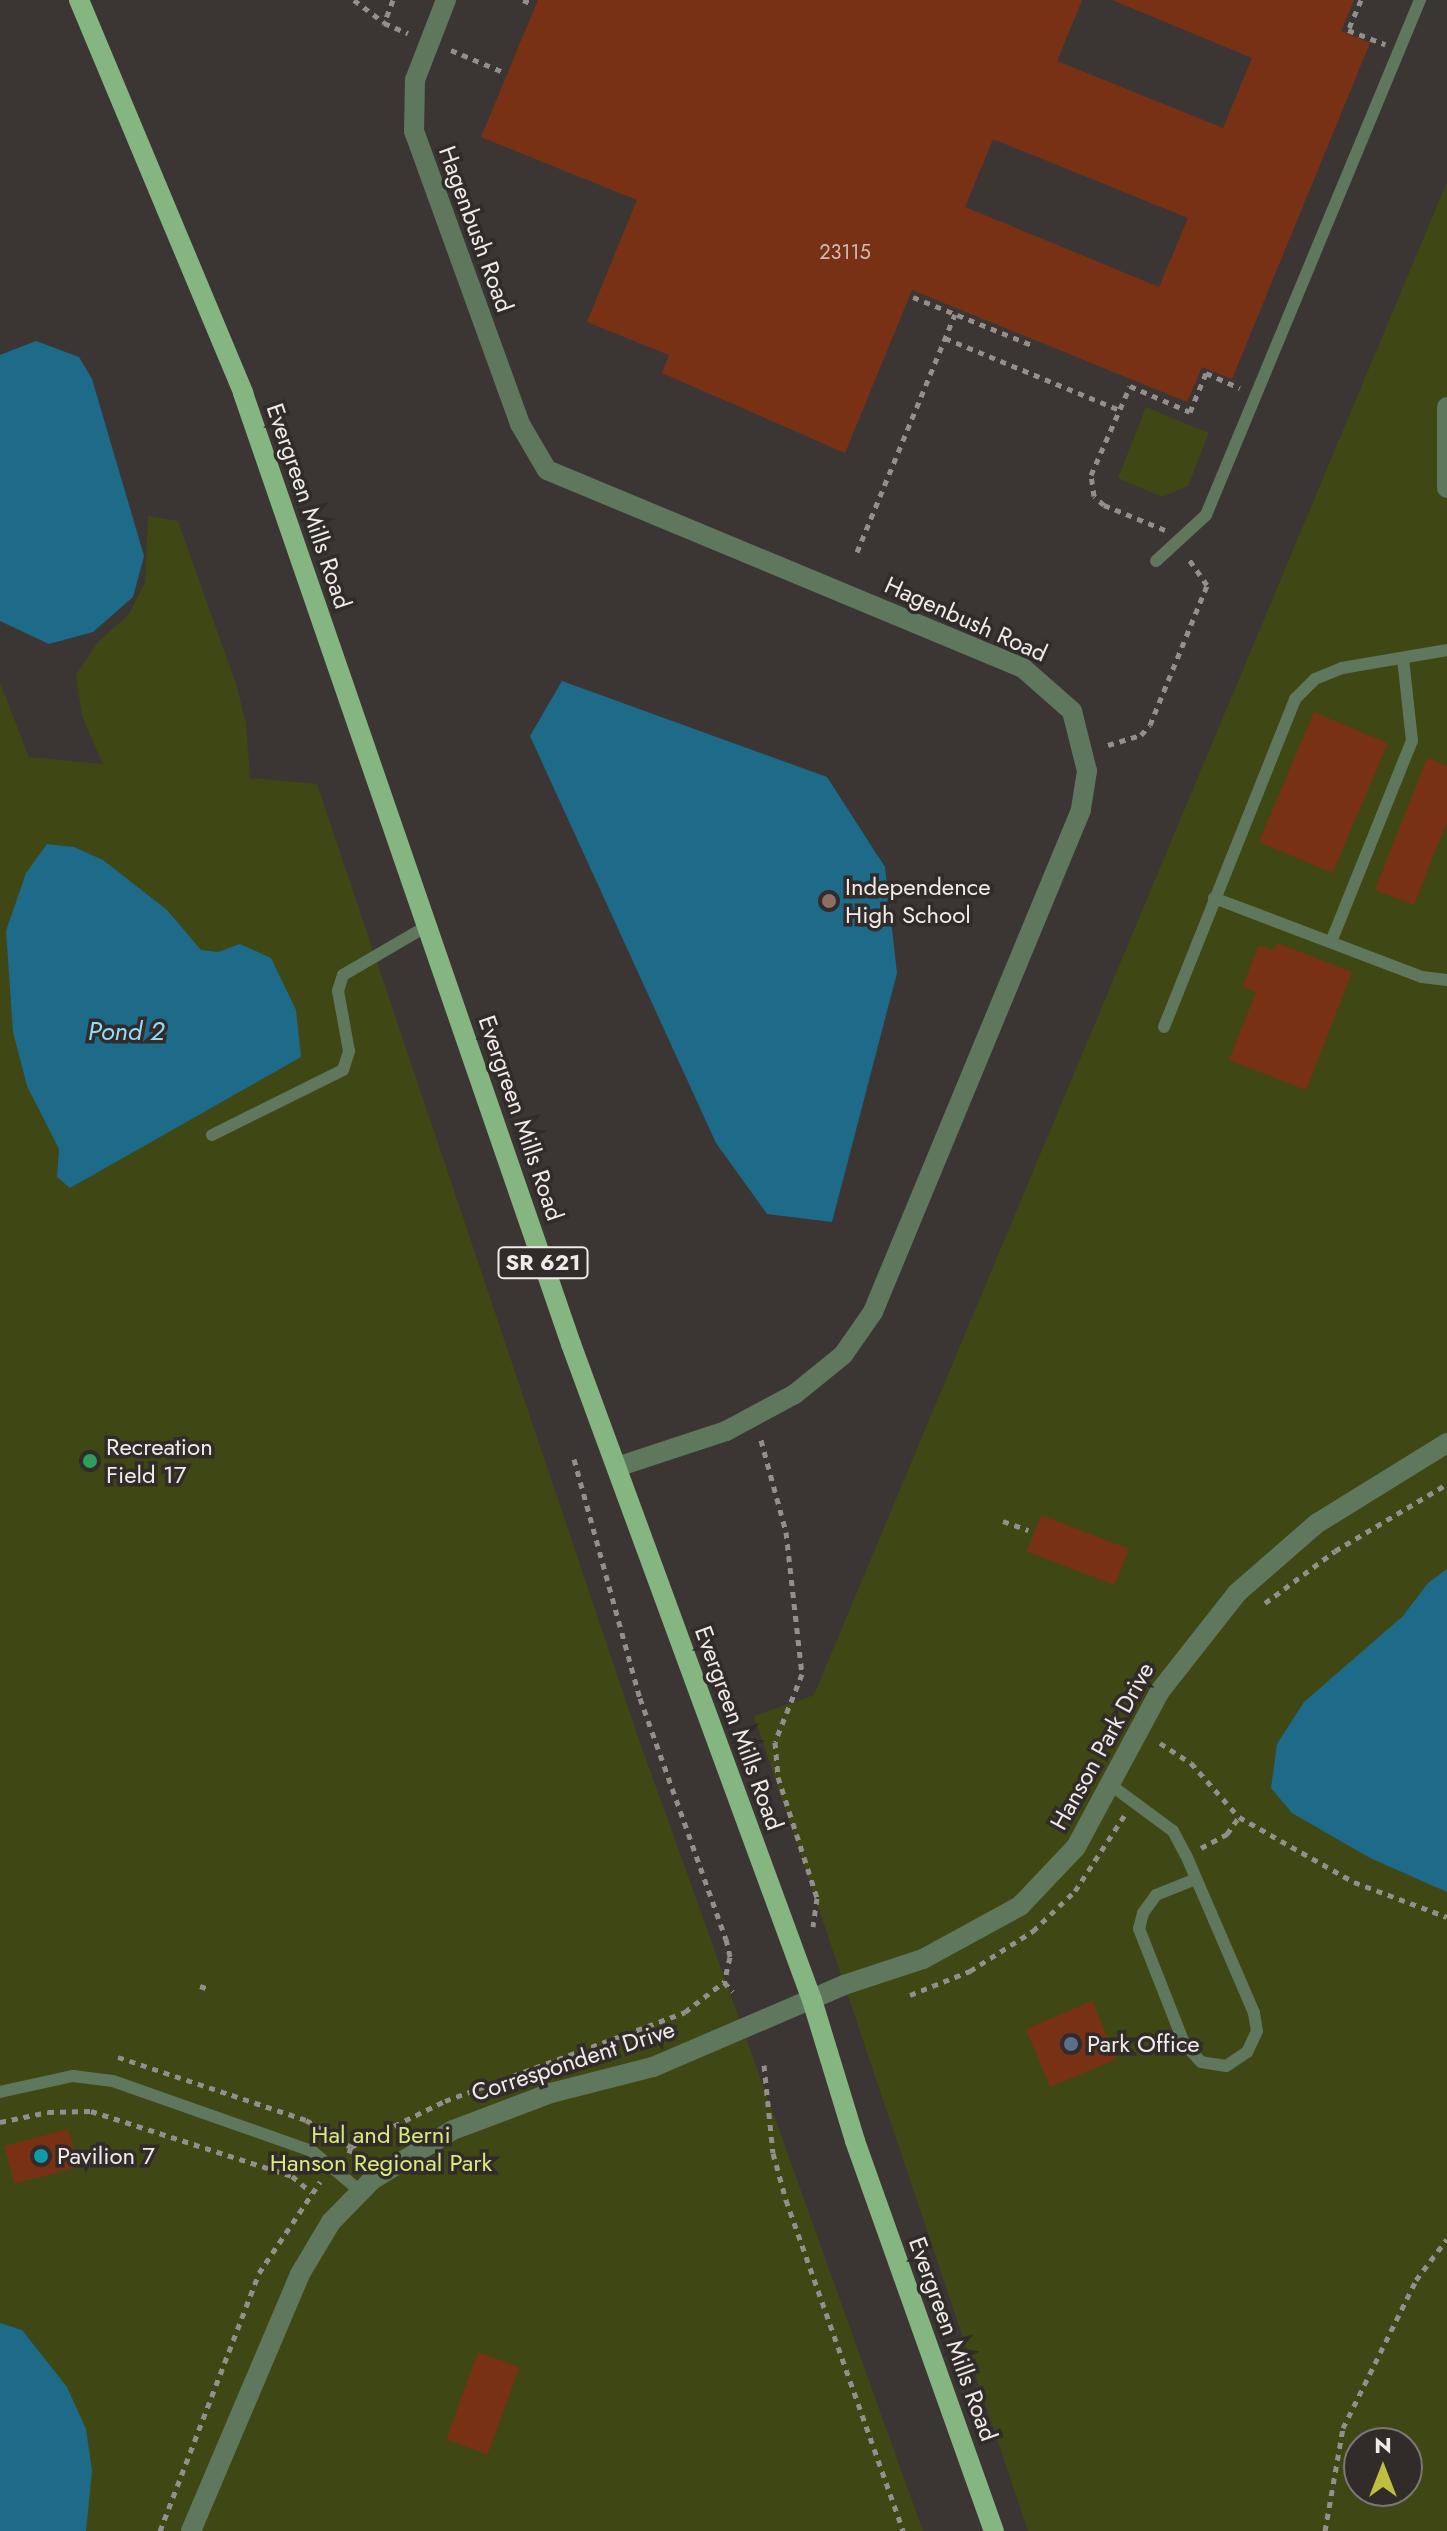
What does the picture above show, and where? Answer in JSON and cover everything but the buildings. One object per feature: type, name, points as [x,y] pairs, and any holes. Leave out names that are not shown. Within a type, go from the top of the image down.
[{"type":"main road","name":"Evergreen Mills Road","points":[[79,0],[243,393],[617,1467],[812,2000],[855,2141],[994,2531]]},
{"type":"street","name":"Hagenbush Road","points":[[446,0],[415,80],[414,131],[520,424],[547,470],[1023,668],[1072,711],[1087,771],[1081,810],[873,1312],[843,1355],[795,1394],[726,1431],[617,1467]]},
{"type":"street","points":[[1447,407],[1447,488]]},
{"type":"street","name":"Hanson Park Drive","points":[[812,2000],[923,1959],[1020,1906],[1076,1847],[1112,1786],[1160,1691],[1237,1593],[1316,1524],[1447,1443]]},
{"type":"street","name":"Correspondent Drive","points":[[191,2531],[300,2274],[331,2222],[360,2191],[426,2142],[453,2130],[551,2093],[653,2067],[812,2000]]},
{"type":"lane","points":[[1156,561],[1179,544],[1206,515],[1420,0]]},
{"type":"lane","points":[[1164,1027],[1295,699],[1315,679],[1328,673],[1447,650]]},
{"type":"lane","points":[[1331,942],[1412,741],[1403,658]]},
{"type":"lane","points":[[1214,898],[1422,977],[1447,980]]},
{"type":"lane","points":[[212,1135],[343,1070],[349,1051],[338,991],[343,975],[427,926]]},
{"type":"lane","points":[[1112,1786],[1173,1831],[1196,1879],[1257,2031],[1247,2052],[1226,2066],[1201,2062],[1184,2043],[1139,1929],[1156,1895],[1196,1879]]},
{"type":"lane","points":[[0,2092],[73,2076],[113,2081],[312,2151],[360,2191]]},
{"type":"path","points":[[354,0],[384,23]]},
{"type":"path","points":[[523,0],[533,4]]},
{"type":"path","points":[[1361,0],[1348,30],[1399,50]]},
{"type":"path","points":[[913,297],[1034,346]]},
{"type":"path","points":[[857,552],[955,314]]},
{"type":"path","points":[[945,338],[1120,410]]},
{"type":"path","points":[[1108,745],[1141,735],[1150,725],[1207,585],[1171,533],[1104,505],[1094,496],[1091,475],[1130,386],[1190,412],[1206,373],[1255,394]]},
{"type":"path","points":[[761,1440],[786,1532],[802,1674],[775,1742],[778,1777],[817,1898],[813,1927]]},
{"type":"path","points":[[118,2057],[306,2120],[350,2150],[445,2101],[685,2012],[724,1982],[730,1951],[640,1698],[574,1459]]},
{"type":"path","points":[[1259,1608],[1335,1551],[1447,1484]]},
{"type":"path","points":[[1003,1521],[1028,1530]]},
{"type":"path","points":[[1154,1754],[1166,1732]]},
{"type":"path","points":[[1160,1743],[1191,1763],[1239,1817],[1354,1882],[1447,1917]]},
{"type":"path","points":[[910,1995],[970,1971],[1033,1931],[1075,1891],[1133,1799]]},
{"type":"path","points":[[1186,1855],[1227,1834],[1239,1817]]},
{"type":"path","points":[[724,1982],[733,1992]]},
{"type":"path","points":[[200,1986],[209,1989]]},
{"type":"path","points":[[764,2065],[765,2103],[786,2200],[903,2531]]},
{"type":"path","points":[[112,2117],[120,2103]]},
{"type":"path","points":[[0,2122],[73,2109],[112,2117],[292,2176],[311,2192]]},
{"type":"path","points":[[160,2531],[259,2273],[320,2182]]},
{"type":"path","points":[[1325,2531],[1343,2428],[1416,2280],[1447,2239]]},
{"type":"green space","points":[[1447,182],[1447,2531],[1028,2531],[754,1716],[814,1695]]},
{"type":"green space","points":[[1146,407],[1209,433],[1188,486],[1162,497],[1118,478]]},
{"type":"green space","name":"Hal and Berni Hanson Regional Park","points":[[148,516],[178,521],[237,687],[246,723],[250,778],[317,784],[637,1734],[923,2531],[0,2531],[0,683],[29,757],[103,764],[82,716],[76,675],[98,642],[129,614],[145,582]]},
{"type":"water","points":[[36,341],[79,357],[92,379],[144,556],[133,597],[93,632],[49,644],[0,621],[0,355]]},
{"type":"water","points":[[562,681],[827,777],[885,867],[897,973],[832,1222],[767,1214],[716,1143],[530,736]]},
{"type":"water","name":"Pond 2","points":[[47,844],[74,847],[103,860],[167,910],[201,950],[218,952],[240,944],[271,958],[296,1010],[301,1057],[70,1188],[57,1177],[59,1149],[27,1086],[13,1032],[6,931],[26,873]]},
{"type":"water","points":[[1447,1569],[1447,1892],[1370,1858],[1292,1813],[1271,1788],[1277,1744],[1304,1702],[1403,1616],[1428,1583]]},
{"type":"water","points":[[0,2323],[22,2330],[67,2387],[86,2429],[92,2471],[86,2531],[0,2531]]},
{"type":"place","name":"Independence High School","points":[[829,901]]},
{"type":"place","name":"Recreation Field 17","points":[[90,1461]]},
{"type":"place","name":"Park Office","points":[[1071,2044]]},
{"type":"place","name":"Pavilion 7","points":[[41,2156]]}]
